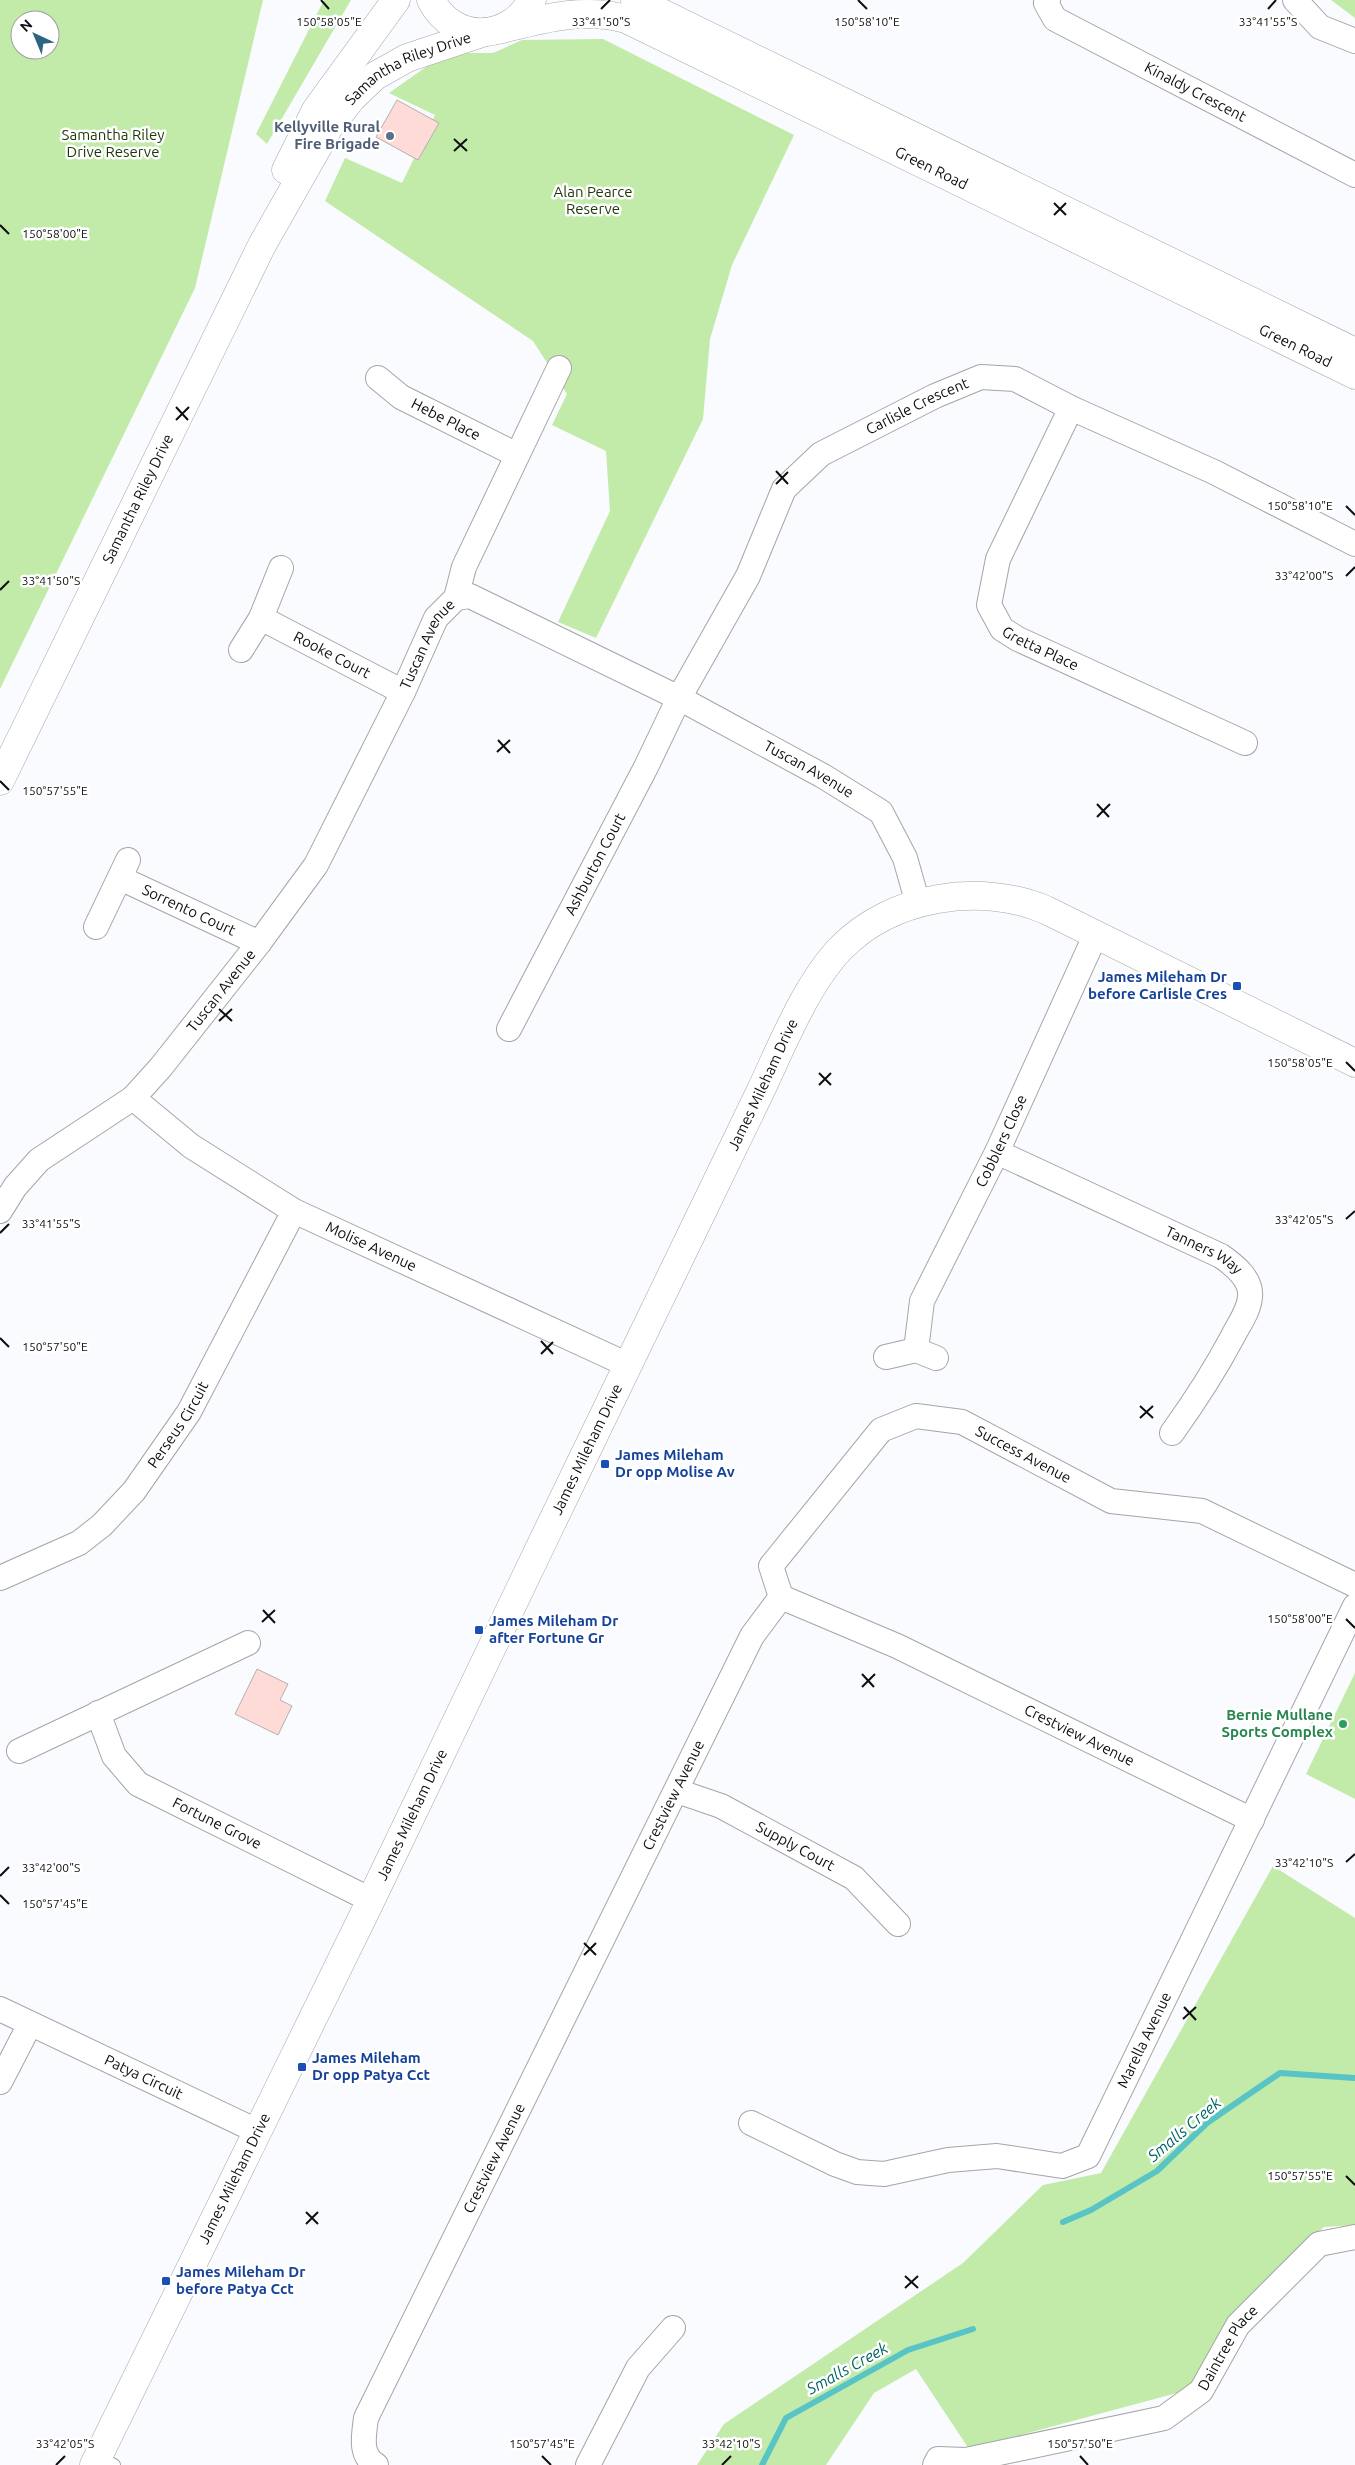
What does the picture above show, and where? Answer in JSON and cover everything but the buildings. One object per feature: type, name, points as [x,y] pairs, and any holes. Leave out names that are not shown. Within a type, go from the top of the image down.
[{"type":"main road","name":"Samantha Riley Drive","points":[[262,245],[271,208],[284,174],[316,110],[396,0]]},
{"type":"main road","points":[[431,0],[441,15],[454,25],[469,31],[491,31],[514,23],[526,11],[532,0]]},
{"type":"main road","name":"Green Road","points":[[634,0],[1355,352]]},
{"type":"main road","name":"Green Road","points":[[491,31],[573,13],[609,15],[626,19],[1355,375]]},
{"type":"main road","name":"Samantha Riley Drive","points":[[0,781],[262,245],[329,126],[350,99],[376,76],[407,58],[491,31]]},
{"type":"main road","name":"James Mileham Drive","points":[[102,2462],[258,2131],[565,1490],[628,1364],[780,1048],[818,975],[829,960],[855,934],[893,913],[918,904],[959,896],[1009,898],[1046,910],[1095,936],[1354,1061]]},
{"type":"street","name":"Kinaldy Crescent","points":[[1048,0],[1046,3],[1055,19],[1355,175]]},
{"type":"street","points":[[1295,0],[1320,27],[1355,41]]},
{"type":"street","points":[[456,598],[464,567],[559,368]]},
{"type":"street","name":"Carlisle Crescent","points":[[679,698],[748,576],[784,490],[821,454],[935,396],[981,377],[1015,379],[1071,408],[1214,472],[1355,544]]},
{"type":"street","name":"Hebe Place","points":[[378,378],[401,397],[517,456]]},
{"type":"street","name":"Gretta Place","points":[[1071,408],[998,559],[989,605],[1002,628],[1018,639],[1245,744]]},
{"type":"street","points":[[241,650],[261,618],[281,568]]},
{"type":"street","name":"Tuscan Avenue","points":[[133,1098],[161,1067],[259,943],[316,865],[403,692],[436,618],[456,598],[470,596],[679,698],[781,753],[881,812],[905,858],[918,904]]},
{"type":"street","name":"Rooke Court","points":[[261,618],[403,692]]},
{"type":"street","name":"Ashburton Court","points":[[509,1029],[646,767],[679,698]]},
{"type":"street","name":"Sorrento Court","points":[[96,927],[124,869],[259,943]]},
{"type":"street","name":"Cobblers Close","points":[[886,1357],[926,1354],[922,1301],[997,1152],[1095,936]]},
{"type":"street","points":[[0,1211],[15,1187],[39,1160],[133,1098]]},
{"type":"street","name":"Molise Avenue","points":[[133,1098],[191,1146],[294,1212],[628,1364]]},
{"type":"street","name":"Tanners Way","points":[[997,1152],[1221,1256],[1238,1268],[1247,1283],[1250,1296],[1245,1312],[1206,1385],[1172,1433]]},
{"type":"street","name":"Perseus Circuit","points":[[0,1578],[79,1542],[102,1525],[134,1491],[189,1412],[294,1212]]},
{"type":"street","name":"Success Avenue","points":[[781,1597],[771,1566],[881,1430],[916,1416],[962,1422],[1111,1501],[1202,1511],[1355,1585]]},
{"type":"street","name":"Crestview Avenue","points":[[376,2465],[370,2462],[362,2444],[366,2418],[752,1636],[781,1597],[897,1646],[1252,1820]]},
{"type":"street","name":"Marella Avenue","points":[[751,2123],[835,2164],[857,2172],[884,2174],[948,2160],[997,2156],[1062,2166],[1088,2156],[1355,1606]]},
{"type":"street","points":[[19,1750],[248,1643]]},
{"type":"street","name":"Fortune Grove","points":[[98,1713],[114,1756],[138,1784],[370,1900]]},
{"type":"street","name":"Supply Court","points":[[677,1790],[721,1806],[854,1878],[898,1924]]},
{"type":"street","name":"Patya Circuit","points":[[0,2009],[258,2131]]},
{"type":"street","points":[[0,2082],[30,2024]]},
{"type":"street","name":"Daintree Place","points":[[937,2462],[966,2460],[1164,2418],[1201,2392],[1238,2325],[1319,2244],[1355,2237]]},
{"type":"street","points":[[588,2465],[638,2368],[673,2328]]},
{"type":"green space","name":"Samantha Riley Drive Reserve","points":[[0,0],[263,0],[195,288],[0,689]]},
{"type":"green space","points":[[324,0],[351,0],[267,144],[256,134]]},
{"type":"green space","points":[[1331,0],[1355,0],[1355,18]]},
{"type":"green space","name":"Alan Pearce Reserve","points":[[603,39],[794,135],[732,265],[710,339],[703,419],[596,638],[558,622],[610,511],[606,451],[552,425],[567,394],[533,341],[325,201],[345,158],[402,183],[435,115],[389,93],[446,53],[493,53],[522,40]]},
{"type":"green space","name":"Bernie Mullane Sports Complex","points":[[1355,1673],[1355,1799],[1306,1774]]},
{"type":"green space","points":[[1273,1866],[1355,1918],[1355,2225],[1324,2227],[1262,2283],[1221,2329],[1188,2390],[969,2449],[916,2369],[874,2393],[826,2465],[697,2465],[724,2424],[963,2263],[1043,2185],[1101,2173]]},
{"type":"waterway","name":"Smalls Creek","points":[[1063,2222],[1091,2210],[1157,2171],[1207,2123],[1280,2073],[1355,2078]]},
{"type":"waterway","name":"Smalls Creek","points":[[762,2465],[786,2418],[908,2350],[973,2329]]},
{"type":"place","name":"Kellyville Rural Fire Brigade","points":[[390,136]]},
{"type":"place","name":"James Mileham Dr before Carlisle Cres","points":[[1237,986]]},
{"type":"place","name":"James Mileham Dr opp Molise Av","points":[[605,1464]]},
{"type":"place","name":"James Mileham Dr after Fortune Gr","points":[[479,1630]]},
{"type":"place","name":"Bernie Mullane Sports Complex","points":[[1343,1724]]},
{"type":"place","name":"James Mileham Dr opp Patya Cct","points":[[302,2067]]},
{"type":"place","name":"James Mileham Dr before Patya Cct","points":[[166,2281]]}]
